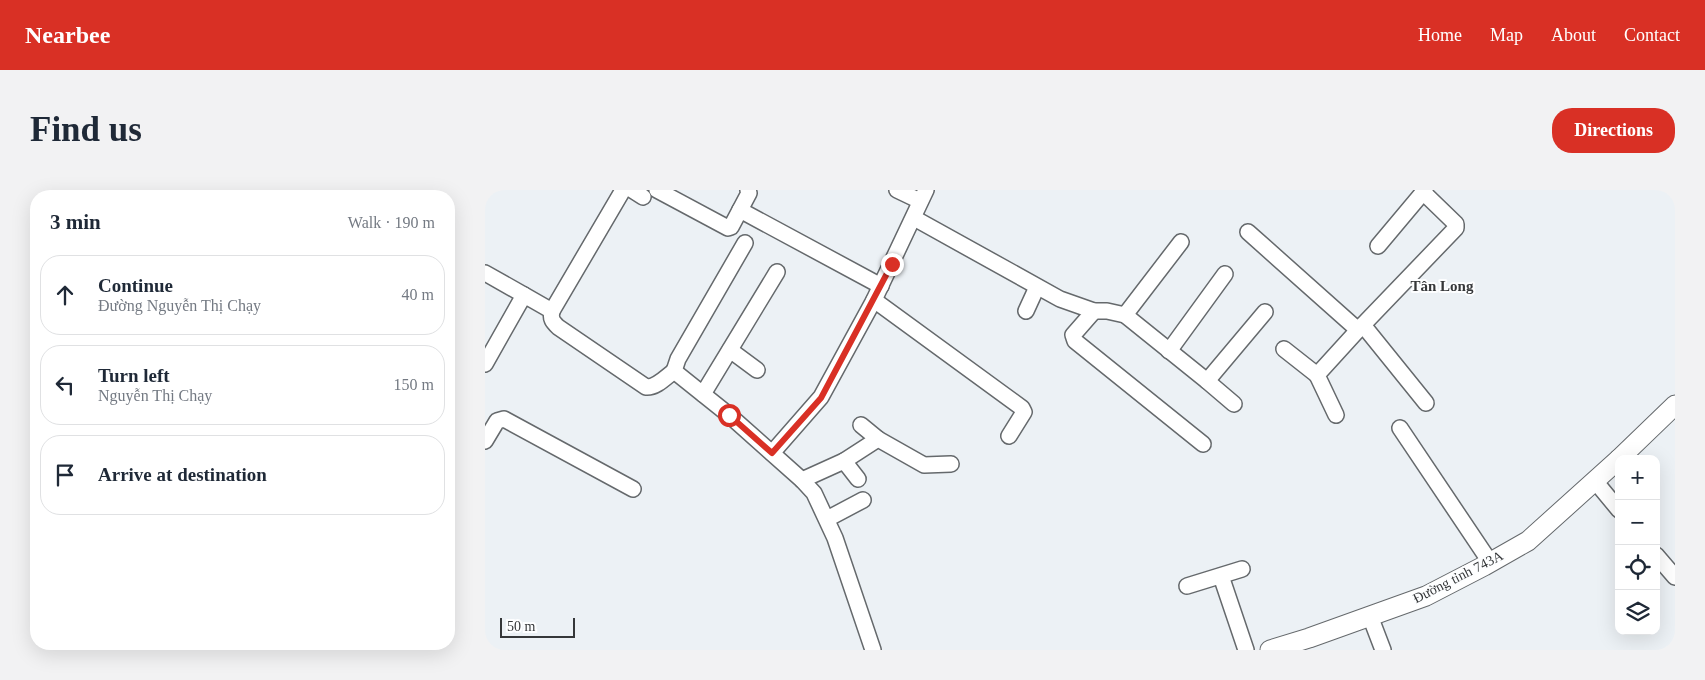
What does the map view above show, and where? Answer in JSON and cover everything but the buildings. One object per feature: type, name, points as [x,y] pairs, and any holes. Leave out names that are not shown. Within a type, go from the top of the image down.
[{"type":"main road","name":"Đường tỉnh 743A","points":[[1623,455],[1675,405]]},
{"type":"main road","name":"Đường tỉnh 743A","points":[[1270,650],[1426,596],[1490,562],[1528,541],[1615,463]]},
{"type":"street","points":[[657,190],[725,228],[731,227],[749,193],[748,190]]},
{"type":"street","points":[[772,453],[821,398],[874,300],[914,218],[923,196],[897,190]]},
{"type":"street","points":[[619,193],[552,311],[551,316],[553,322],[558,327],[646,388],[655,386],[674,371],[678,359],[745,243]]},
{"type":"street","points":[[1317,376],[1456,228],[1456,224],[1418,193],[1378,246]]},
{"type":"street","points":[[740,210],[881,286]]},
{"type":"street","points":[[914,218],[1059,299],[1094,311],[1107,311],[1125,315],[1234,404]]},
{"type":"street","points":[[1249,232],[1361,328],[1427,403]]},
{"type":"street","points":[[1125,315],[1181,242]]},
{"type":"street","points":[[703,394],[777,272]]},
{"type":"street","points":[[485,273],[552,311]]},
{"type":"street","points":[[1169,351],[1225,274]]},
{"type":"street","points":[[1026,311],[1037,287]]},
{"type":"street","points":[[485,364],[524,295]]},
{"type":"street","points":[[874,300],[1023,408],[1024,412],[1009,436]]},
{"type":"street","points":[[1094,311],[1073,335],[1075,341],[1203,444]]},
{"type":"street","points":[[1207,381],[1265,312]]},
{"type":"street","points":[[1284,349],[1317,376],[1336,414]]},
{"type":"street","points":[[730,350],[757,370]]},
{"type":"street","points":[[674,371],[772,453],[802,480],[818,500],[835,538],[873,650]]},
{"type":"street","points":[[485,441],[497,421],[503,419],[633,489]]},
{"type":"street","points":[[861,425],[879,439],[924,465],[951,464]]},
{"type":"street","points":[[1400,428],[1490,562]]},
{"type":"street","points":[[802,480],[844,461],[879,439]]},
{"type":"street","points":[[844,461],[858,480]]},
{"type":"street","points":[[1595,481],[1615,505]]},
{"type":"street","points":[[827,519],[863,500]]},
{"type":"street","points":[[1660,559],[1675,577]]},
{"type":"street","points":[[1187,586],[1242,569]]},
{"type":"street","points":[[1221,576],[1246,650]]},
{"type":"street","points":[[1369,616],[1383,650]]},
{"type":"district","name":"Tân Long","points":[[1442,286]]},
{"type":"route","points":[[729,415],[772,453],[821,398],[892,264]]}]
